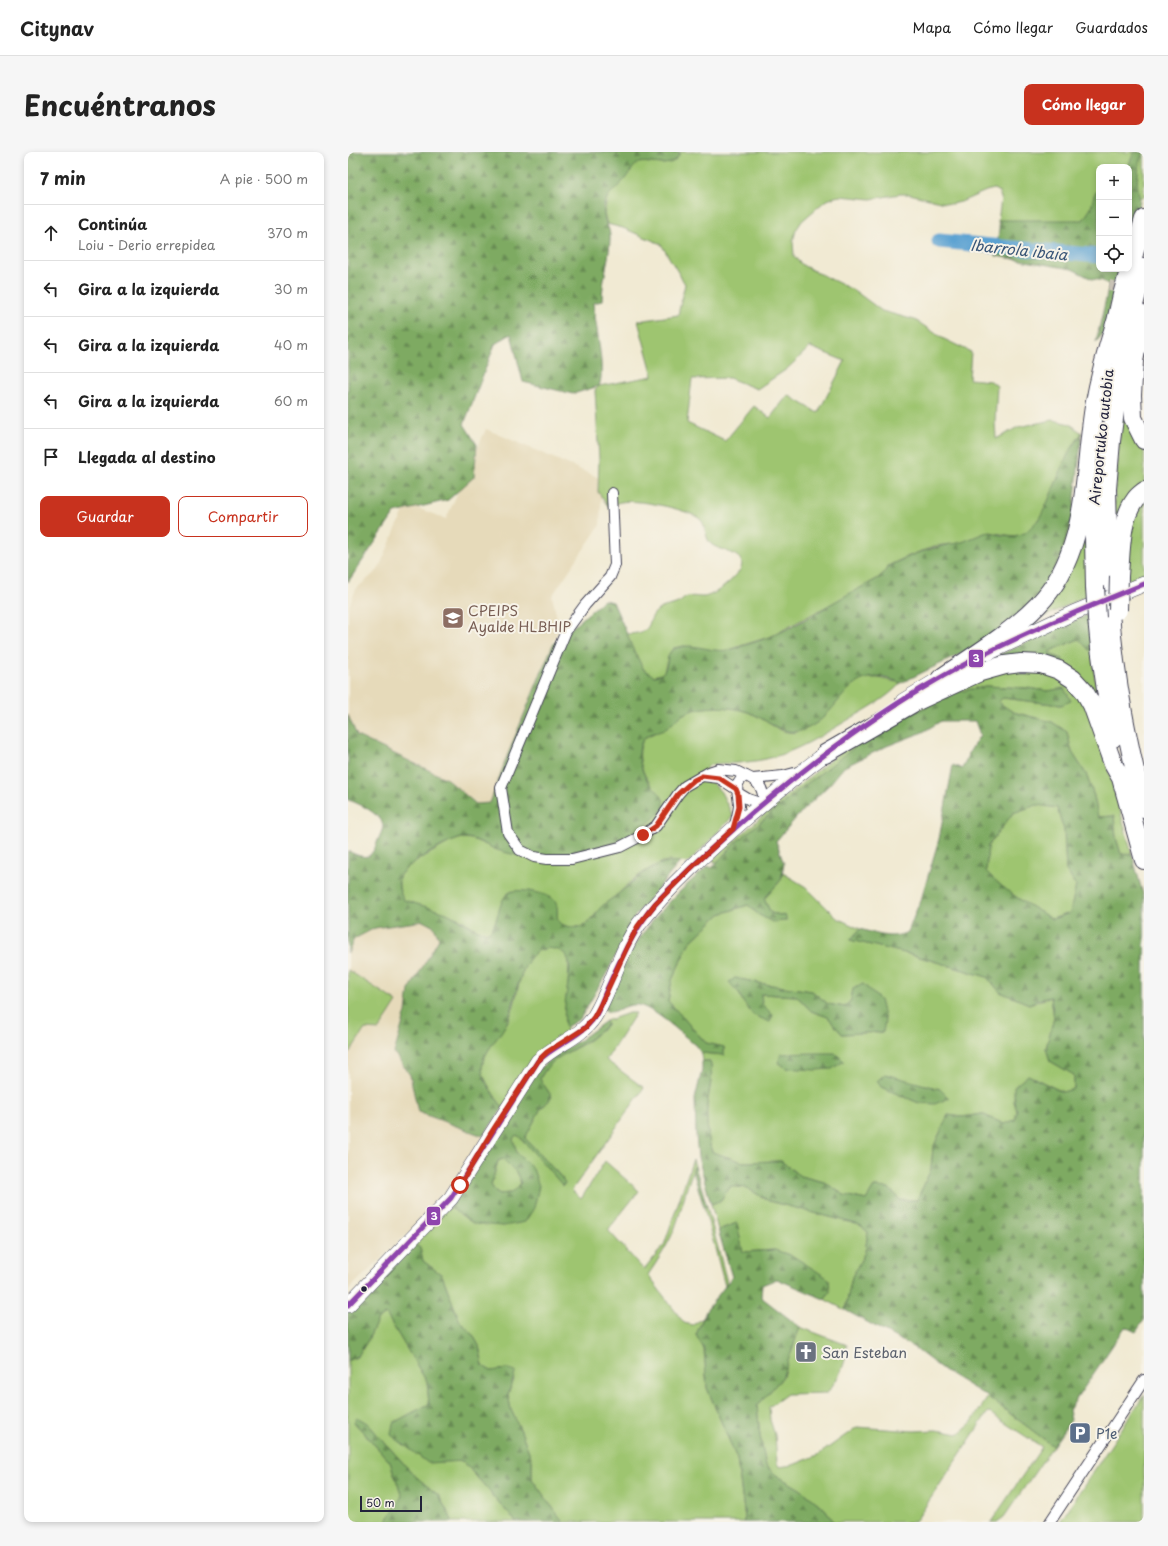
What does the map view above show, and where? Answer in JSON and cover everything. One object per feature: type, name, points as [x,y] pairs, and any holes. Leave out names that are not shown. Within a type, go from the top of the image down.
[{"type":"highway","name":"Aireportuko autobia","points":[[1108,582],[1093,493],[1105,382],[1115,324],[1144,219]]},
{"type":"highway","name":"Aireportuko autobia","points":[[1128,776],[1107,702],[1107,490],[1111,441],[1124,343],[1144,267]]},
{"type":"highway","points":[[1144,303],[1134,361],[1132,395],[1133,418],[1144,440]]},
{"type":"highway","points":[[941,678],[1022,621],[1039,604],[1061,572],[1077,533],[1085,484],[1094,408],[1102,365],[1115,324]]},
{"type":"highway","points":[[1108,614],[1108,582],[1128,513],[1135,500],[1144,491]]},
{"type":"highway","name":"Aireportuko autobia","points":[[1108,614],[1120,703],[1128,743],[1128,776]]},
{"type":"highway","points":[[825,754],[915,702],[980,672],[1005,665],[1021,663],[1041,664],[1060,670],[1073,679],[1084,691],[1092,705],[1113,764],[1128,776],[1144,809]]},
{"type":"highway","points":[[1128,776],[1144,860]]},
{"type":"main road","points":[[348,1305],[451,1198],[538,1061],[547,1052],[585,1028],[594,1017],[638,926],[655,904],[733,829],[825,754],[870,722],[941,678],[1021,636],[1144,584]]},
{"type":"street","points":[[612,494],[615,565],[610,577],[585,605],[566,631],[501,788],[508,833],[520,850],[534,857],[547,859],[572,859],[620,847],[643,835],[656,826],[685,786],[702,776],[718,769],[736,771],[750,777],[762,789],[764,797],[763,804],[748,799],[719,778],[702,776]]},
{"type":"street","points":[[733,829],[739,807],[737,783],[742,778],[783,776],[805,769]]},
{"type":"street","points":[[1050,1522],[1144,1380]]},
{"type":"shaded area","name":"CPEIPS Ayalde HLBHIP","points":[[486,429],[602,479],[600,525],[552,596],[559,627],[501,773],[498,803],[481,807],[471,799],[355,738],[348,722],[348,609],[356,589],[378,570],[407,504],[446,519]]},
{"type":"shaded area","points":[[423,921],[434,927],[439,939],[409,990],[406,1012],[394,1053],[410,1075],[418,1112],[483,1136],[450,1193],[348,1290],[348,953],[354,939],[375,928]]},
{"type":"green space","points":[[348,152],[680,152],[673,162],[662,164],[644,162],[638,163],[610,194],[605,202],[604,215],[610,232],[610,241],[602,301],[593,303],[601,358],[601,379],[599,386],[573,394],[523,382],[511,334],[495,344],[464,424],[477,445],[474,477],[448,500],[395,513],[348,582]]},
{"type":"green space","points":[[680,152],[1144,152],[1144,197],[1132,201],[1132,164],[1096,164],[1096,222],[1043,236],[999,226],[998,222],[1001,198],[999,192],[994,189],[952,204],[910,194],[900,194],[871,199],[840,196],[835,197],[825,201],[802,221],[796,230],[793,241],[794,256],[804,266],[855,291],[882,311],[915,320],[944,339],[971,352],[969,379],[991,381],[997,386],[995,421],[996,439],[1018,427],[1053,420],[1070,424],[1082,433],[1074,444],[1046,507],[1039,519],[1026,533],[1021,535],[1010,535],[989,532],[964,542],[942,545],[928,549],[901,559],[888,566],[884,573],[877,579],[772,636],[724,651],[714,651],[684,646],[673,648],[669,654],[664,671],[661,674],[653,676],[644,670],[634,652],[627,634],[636,633],[646,629],[651,618],[660,609],[678,603],[687,597],[708,596],[719,590],[735,577],[741,568],[742,563],[736,556],[711,544],[707,538],[704,525],[700,519],[694,515],[660,505],[635,502],[617,503],[611,510],[598,492],[599,460],[595,390],[599,386],[653,376],[638,321],[678,315],[685,284],[661,244],[623,228],[607,224],[604,214],[607,198],[611,191],[624,180],[638,163],[663,164],[678,157]],"holes":[[[810,347],[845,361],[818,413],[788,395],[770,418],[754,406],[725,441],[687,423],[692,379],[729,378],[757,389],[787,369]]]},
{"type":"green space","points":[[1134,152],[1143,152],[1139,163],[1137,182],[1140,202],[1132,229],[1132,164],[1129,164]]},
{"type":"green space","points":[[1096,193],[1096,272],[1119,272],[1103,334],[1096,342],[1109,285],[1103,281],[1092,279],[1072,269],[996,256],[1000,220],[1083,220],[1091,208]]},
{"type":"green space","points":[[1122,407],[1144,447],[1144,485],[1119,528],[1114,509]]},
{"type":"green space","points":[[1082,433],[1073,516],[1060,557],[1043,589],[1016,616],[983,643],[901,683],[882,678],[868,678],[857,683],[847,691],[819,721],[806,729],[798,731],[790,732],[783,730],[755,715],[733,708],[708,708],[693,710],[683,714],[667,728],[645,737],[639,749],[643,771],[647,780],[661,795],[664,807],[658,815],[643,828],[617,842],[598,848],[580,850],[554,857],[540,858],[526,857],[504,852],[476,840],[463,838],[448,843],[417,860],[402,872],[398,883],[404,900],[447,913],[478,930],[487,933],[495,924],[504,898],[513,891],[535,892],[546,895],[554,900],[556,904],[557,916],[560,923],[571,927],[578,927],[583,926],[592,919],[603,905],[646,871],[662,863],[680,862],[635,916],[608,971],[580,1019],[566,1027],[565,1026],[564,1021],[570,968],[568,959],[564,953],[554,949],[542,949],[533,955],[526,964],[505,1026],[488,1051],[483,1062],[482,1068],[484,1078],[503,1108],[483,1136],[418,1112],[410,1075],[394,1053],[406,1012],[409,990],[439,939],[434,927],[423,921],[375,928],[354,939],[348,953],[348,851],[361,856],[369,856],[376,846],[383,825],[382,821],[374,813],[357,803],[348,800],[348,715],[357,736],[447,779],[476,804],[490,803],[507,756],[553,644],[604,600],[613,602],[632,647],[644,670],[654,676],[664,671],[669,654],[676,648],[690,646],[726,650],[776,635],[801,622],[842,597],[877,579],[884,573],[888,566],[917,553],[962,542],[987,532],[1015,536],[1025,533],[1038,520],[1045,508],[1068,454]]},
{"type":"green space","points":[[1087,498],[1088,595],[1010,634]]},
{"type":"green space","points":[[1144,498],[1144,574],[1127,581],[1129,529]]},
{"type":"green space","points":[[1087,615],[1092,653],[1079,639],[1050,651],[1050,654],[1063,659],[1061,665],[997,662],[992,658]]},
{"type":"green space","points":[[1079,639],[1092,653],[1098,701],[1050,654],[1050,651]]},
{"type":"green space","points":[[1043,669],[1078,691],[1088,709],[1112,781],[1132,854],[1121,854],[1116,838],[1114,816],[1098,817],[1094,796],[1086,774],[1072,752],[1067,732],[1052,722],[1013,712],[997,702],[1002,698],[1061,705],[1064,689],[1048,691],[1027,688],[985,686],[954,693],[906,717],[861,743],[805,785],[734,844],[717,862],[714,862],[713,859],[781,800],[833,758],[874,730],[1000,670]]},
{"type":"green space","points":[[868,678],[878,678],[901,683],[883,699],[869,708],[798,748],[763,760],[715,764],[708,766],[706,770],[709,779],[721,792],[733,816],[688,863],[670,861],[663,862],[646,871],[634,879],[603,906],[587,924],[579,927],[569,927],[559,923],[557,920],[557,908],[550,897],[530,891],[507,894],[492,928],[490,931],[483,932],[453,916],[404,900],[399,892],[399,876],[403,871],[413,863],[450,842],[462,838],[472,839],[498,850],[532,858],[597,848],[651,784],[641,766],[640,750],[643,741],[651,734],[662,731],[687,712],[695,709],[712,707],[731,708],[755,715],[780,730],[796,732],[815,724],[846,690],[859,681]]},
{"type":"green space","points":[[985,686],[1027,688],[1048,691],[1064,688],[1071,701],[1061,705],[1003,698],[998,702],[1013,712],[1052,722],[1067,732],[1072,752],[1086,774],[1094,796],[1098,817],[1114,816],[1116,838],[1121,854],[1132,854],[1144,898],[1144,1320],[1136,1332],[1125,1327],[1069,1410],[1071,1420],[1053,1446],[988,1397],[945,1371],[913,1347],[845,1310],[852,1277],[865,1252],[868,1232],[860,1225],[769,1201],[747,1188],[731,1186],[720,1201],[711,1204],[698,1157],[695,1099],[702,1070],[702,1061],[710,1061],[711,1067],[707,1116],[708,1135],[712,1152],[743,1162],[781,1161],[800,1176],[824,1182],[844,1195],[866,1200],[874,1187],[889,1188],[900,1200],[917,1200],[931,1169],[933,1148],[948,1115],[962,1117],[982,1114],[1004,1124],[1015,1120],[1017,1111],[1014,1101],[1014,1087],[1028,1075],[1062,1092],[1074,1089],[1074,1075],[1050,1061],[1046,1048],[1054,1018],[1051,997],[1037,1000],[1029,1004],[1000,992],[987,977],[913,955],[850,940],[860,929],[890,936],[908,932],[923,893],[939,839],[953,765],[962,769],[970,751],[980,735],[975,721],[941,721],[923,732],[887,746],[844,767],[776,841],[784,864],[781,880],[764,899],[771,913],[786,916],[786,921],[772,922],[759,915],[748,905],[720,914],[689,943],[672,980],[668,1001],[706,1043],[724,1047],[724,1055],[701,1053],[696,1046],[676,1029],[653,1011],[645,1007],[633,1005],[611,1012],[604,1009],[625,963],[641,936],[658,914],[698,875],[708,866],[712,868],[734,844],[805,785],[860,743],[906,717],[954,693]],"holes":[[[1037,805],[1057,808],[1064,830],[1066,870],[1076,886],[1070,913],[1052,919],[1009,892],[986,871],[988,846],[1013,813]]]},
{"type":"green space","points":[[1037,804],[1057,808],[1064,830],[1066,870],[1076,886],[1070,913],[1052,919],[1009,892],[986,871],[988,846],[1013,813]]},
{"type":"green space","points":[[783,873],[806,887],[837,918],[860,929],[851,940],[913,955],[987,977],[1000,992],[1029,1004],[1051,997],[1054,1018],[1046,1048],[1050,1061],[1074,1075],[1074,1089],[1063,1092],[1028,1075],[1014,1101],[1017,1111],[1015,1120],[1004,1124],[982,1114],[962,1117],[948,1115],[933,1148],[931,1169],[917,1200],[900,1200],[889,1188],[874,1187],[866,1200],[844,1195],[824,1182],[800,1176],[781,1161],[743,1162],[712,1152],[708,1135],[707,1116],[711,1067],[710,1061],[702,1061],[701,1053],[724,1055],[724,1047],[706,1043],[668,1001],[672,980],[689,943],[720,914],[748,905],[759,915],[786,916],[771,913],[764,899],[781,880]],"holes":[[[735,978],[812,991],[828,1004],[845,1007],[851,1000],[853,989],[863,984],[880,1000],[883,1032],[842,1034],[828,1017],[811,1011],[797,996],[761,994],[762,1004],[773,1015],[770,1022],[743,1002]],[[920,1084],[940,1089],[919,1103],[881,1087]]]},
{"type":"green space","points":[[548,948],[564,952],[569,961],[566,1030],[563,1036],[503,1108],[484,1078],[482,1068],[483,1061],[489,1049],[509,1019],[522,973],[529,958],[535,952]]},
{"type":"green space","points":[[348,970],[397,1002],[379,1030],[365,1029],[348,1055]]},
{"type":"green space","points":[[735,978],[812,991],[828,1004],[845,1007],[851,1000],[853,989],[863,984],[880,1000],[885,1020],[883,1032],[842,1034],[828,1017],[811,1011],[797,996],[761,994],[762,1004],[773,1015],[770,1022],[753,1015],[743,1002],[739,993],[729,982]]},
{"type":"green space","points":[[629,1013],[636,1013],[606,1060],[644,1088],[572,1190],[581,1199],[605,1161],[639,1191],[608,1230],[644,1270],[664,1245],[693,1159],[695,1166],[675,1228],[648,1275],[684,1323],[693,1325],[703,1318],[696,1335],[704,1349],[707,1388],[737,1459],[745,1518],[743,1522],[563,1522],[532,1479],[532,1460],[511,1410],[508,1394],[514,1380],[508,1369],[491,1371],[483,1366],[479,1346],[472,1333],[460,1322],[442,1275],[423,1261],[420,1248],[413,1243],[448,1206],[504,1226],[533,1169],[517,1153],[513,1139],[516,1134],[563,1185],[562,1178],[525,1138],[540,1110],[552,1097],[540,1079],[554,1061],[591,1039],[607,1025],[606,1021]]},
{"type":"green space","points":[[606,1021],[607,1025],[588,1040],[559,1057],[544,1072],[540,1079],[552,1097],[540,1110],[525,1138],[565,1183],[563,1186],[520,1137],[516,1135],[513,1139],[517,1153],[533,1169],[539,1186],[534,1208],[525,1222],[504,1226],[474,1224],[448,1206],[533,1075],[556,1054],[580,1040]],"holes":[[[503,1159],[516,1172],[521,1183],[511,1193],[497,1194],[491,1185],[498,1161]]]},
{"type":"green space","points":[[835,1053],[844,1061],[832,1069],[815,1070],[786,1068],[778,1063],[781,1054]]},
{"type":"green space","points":[[885,1074],[940,1089],[949,1098],[935,1104],[919,1103],[881,1087],[877,1081]]},
{"type":"green space","points":[[503,1159],[516,1172],[521,1183],[511,1193],[497,1194],[491,1185],[498,1161]]},
{"type":"green space","points":[[695,1166],[707,1206],[704,1207],[693,1171]]},
{"type":"green space","points":[[731,1186],[747,1188],[769,1201],[860,1225],[868,1232],[865,1252],[852,1277],[845,1310],[824,1299],[830,1292],[775,1250],[742,1252],[737,1223],[718,1230],[711,1204],[720,1201]]},
{"type":"green space","points":[[707,1206],[727,1282],[725,1286],[704,1207]]},
{"type":"green space","points":[[737,1223],[743,1252],[775,1250],[793,1256],[829,1279],[830,1292],[824,1299],[777,1279],[762,1285],[761,1297],[800,1327],[782,1378],[757,1406],[760,1436],[766,1466],[776,1475],[800,1489],[825,1509],[834,1522],[743,1522],[745,1518],[737,1459],[707,1388],[704,1349],[696,1335],[706,1311],[732,1277],[718,1230]]},
{"type":"green space","points":[[413,1243],[420,1248],[423,1261],[442,1275],[460,1322],[472,1333],[479,1346],[483,1366],[491,1371],[508,1369],[516,1371],[508,1394],[511,1410],[532,1460],[532,1479],[563,1522],[516,1522],[463,1461],[428,1463],[391,1435],[393,1423],[429,1404],[427,1382],[386,1314],[378,1319],[358,1356],[348,1361],[348,1311]]},
{"type":"green space","points":[[386,1314],[427,1382],[429,1404],[393,1423],[447,1461],[463,1461],[516,1522],[453,1522],[439,1496],[414,1475],[367,1423],[354,1422],[390,1462],[402,1496],[386,1522],[348,1522],[348,1361],[358,1356],[378,1319]]},
{"type":"green space","points":[[800,1327],[847,1345],[845,1359],[841,1371],[827,1393],[787,1394],[769,1407],[770,1420],[775,1435],[777,1463],[779,1467],[793,1465],[818,1455],[857,1427],[914,1431],[936,1430],[958,1434],[971,1423],[988,1397],[1053,1446],[1004,1517],[997,1522],[991,1522],[1042,1447],[988,1412],[915,1522],[834,1522],[825,1509],[800,1489],[776,1475],[766,1466],[760,1436],[757,1406],[782,1378]]},
{"type":"green space","points":[[1144,1395],[1144,1522],[1060,1522]]},
{"type":"green space","points":[[357,1417],[367,1423],[414,1475],[439,1496],[453,1522],[386,1522],[402,1496],[390,1462],[354,1422]]},
{"type":"waterway","name":"Ibarrola ibaia","points":[[939,241],[1096,256]]},
{"type":"tunnel","points":[[1109,285],[1129,289]]},
{"type":"transit line","name":"3","points":[[348,1305],[451,1198],[538,1061],[552,1050],[575,1036],[594,1018],[628,944],[648,913],[667,891],[715,846],[752,813],[813,763],[855,732],[921,689],[948,673],[1003,645],[1144,584]]},
{"type":"place","name":"CPEIPS Ayalde HLBHIP","points":[[453,618]]},
{"type":"place","name":"San Esteban","points":[[806,1352]]},
{"type":"place","name":"P1e","points":[[1080,1433]]},
{"type":"route","points":[[460,1185],[491,1133],[538,1061],[547,1052],[585,1028],[594,1017],[638,926],[655,904],[733,829],[737,819],[739,807],[736,789],[719,778],[702,776],[685,786],[656,826],[643,835]]}]
